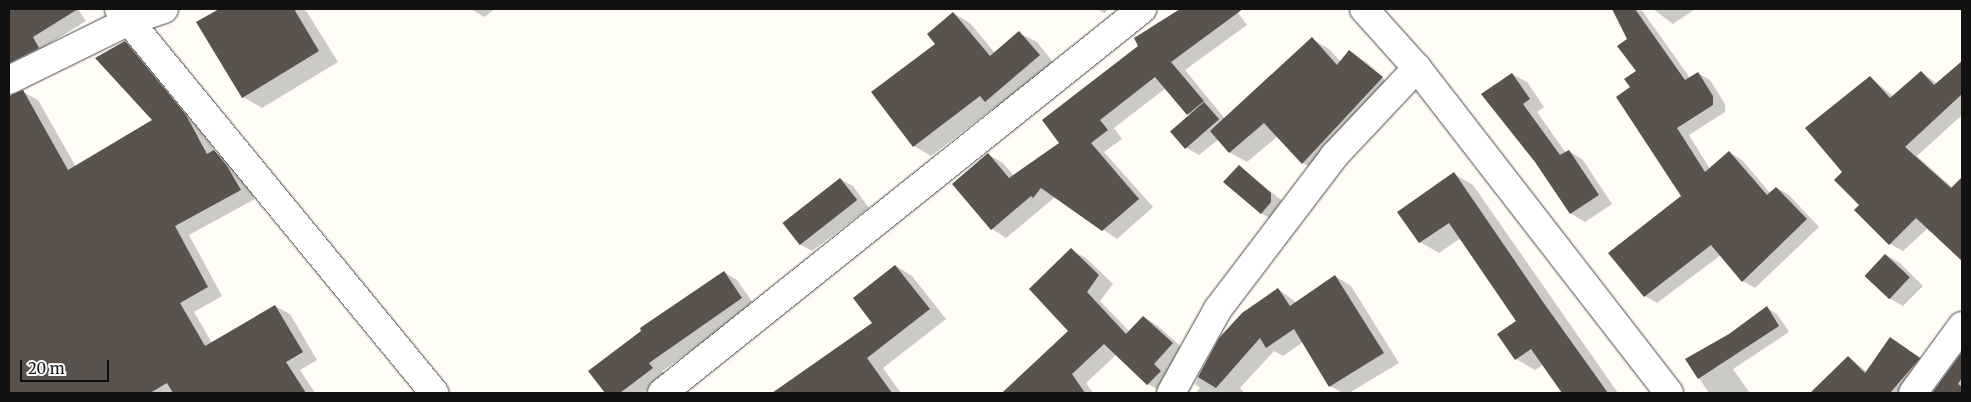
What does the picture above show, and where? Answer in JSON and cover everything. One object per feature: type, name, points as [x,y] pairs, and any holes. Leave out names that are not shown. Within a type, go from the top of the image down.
[{"type":"street","points":[[9,80],[124,15],[164,9]]},
{"type":"street","points":[[662,393],[1142,9]]},
{"type":"street","points":[[1366,9],[1417,68],[1669,393]]},
{"type":"street","points":[[124,15],[434,393]]},
{"type":"street","points":[[1171,393],[1218,309],[1334,156],[1417,68]]},
{"type":"street","points":[[1913,393],[1962,326]]},
{"type":"building","points":[[9,9],[78,9],[33,37],[39,48],[9,63]]},
{"type":"building","points":[[219,9],[294,9],[319,51],[242,98],[196,22]]},
{"type":"building","points":[[1180,9],[1243,9],[1171,62],[1204,101],[1187,115],[1155,77],[1100,120],[1108,130],[1091,143],[1139,199],[1102,231],[1041,188],[1033,198],[1031,196],[991,230],[952,184],[988,153],[1009,178],[1059,143],[1042,120],[1138,46],[1134,38]]},
{"type":"building","points":[[1612,9],[1635,9],[1685,80],[1698,72],[1713,96],[1713,105],[1677,128],[1705,172],[1729,151],[1767,195],[1776,187],[1807,219],[1742,282],[1711,245],[1644,297],[1608,253],[1681,196],[1616,97],[1630,87],[1624,79],[1636,71],[1617,46],[1627,39]]},
{"type":"building","points":[[953,12],[990,56],[1019,31],[1040,55],[985,102],[980,96],[913,147],[871,92],[935,44],[927,34]]},
{"type":"building","points":[[1312,37],[1337,65],[1349,50],[1383,77],[1302,164],[1264,123],[1229,153],[1210,131]]},
{"type":"building","points":[[125,41],[186,115],[207,154],[214,150],[227,166],[241,190],[175,226],[208,287],[180,303],[205,346],[275,305],[303,352],[286,362],[306,393],[173,393],[167,383],[150,393],[9,393],[9,96],[23,90],[68,170],[152,120],[95,58]]},
{"type":"building","points":[[1962,61],[1962,94],[1905,147],[1951,188],[1962,177],[1962,261],[1916,218],[1889,245],[1854,210],[1859,205],[1834,180],[1842,172],[1805,128],[1870,76],[1890,98],[1921,71],[1934,85]]},
{"type":"building","points":[[1512,73],[1530,99],[1523,104],[1560,155],[1569,150],[1599,195],[1570,214],[1535,162],[1481,94]]},
{"type":"building","points":[[1204,102],[1219,119],[1185,149],[1170,132]]},
{"type":"building","points":[[1239,165],[1271,193],[1271,202],[1261,214],[1223,182]]},
{"type":"building","points":[[1454,172],[1608,393],[1562,393],[1531,349],[1515,360],[1497,334],[1516,321],[1449,223],[1419,243],[1397,212]]},
{"type":"building","points":[[840,178],[857,200],[800,245],[782,223]]},
{"type":"building","points":[[1071,248],[1099,275],[1087,292],[1126,334],[1143,316],[1173,343],[1154,364],[1161,371],[1147,385],[1104,344],[1072,374],[1085,393],[1002,393],[1068,331],[1029,289]]},
{"type":"building","points":[[1885,254],[1910,277],[1889,299],[1865,276]]},
{"type":"building","points":[[895,265],[930,309],[867,358],[892,393],[772,393],[872,323],[853,298]]},
{"type":"building","points":[[724,271],[742,298],[649,363],[653,368],[620,393],[605,393],[588,371],[641,331],[640,328]]},
{"type":"building","points":[[1335,275],[1384,353],[1329,387],[1294,329],[1266,348],[1260,338],[1216,388],[1198,377],[1219,338],[1242,313],[1278,288],[1290,306]]},
{"type":"building","points":[[1767,306],[1779,326],[1698,379],[1685,359],[1729,334]]},
{"type":"building","points":[[1890,337],[1920,358],[1890,393],[1810,393],[1848,356],[1865,373]]},
{"type":"building","points":[[1962,352],[1962,378],[1958,384],[1962,387],[1962,393],[1932,393]]}]
